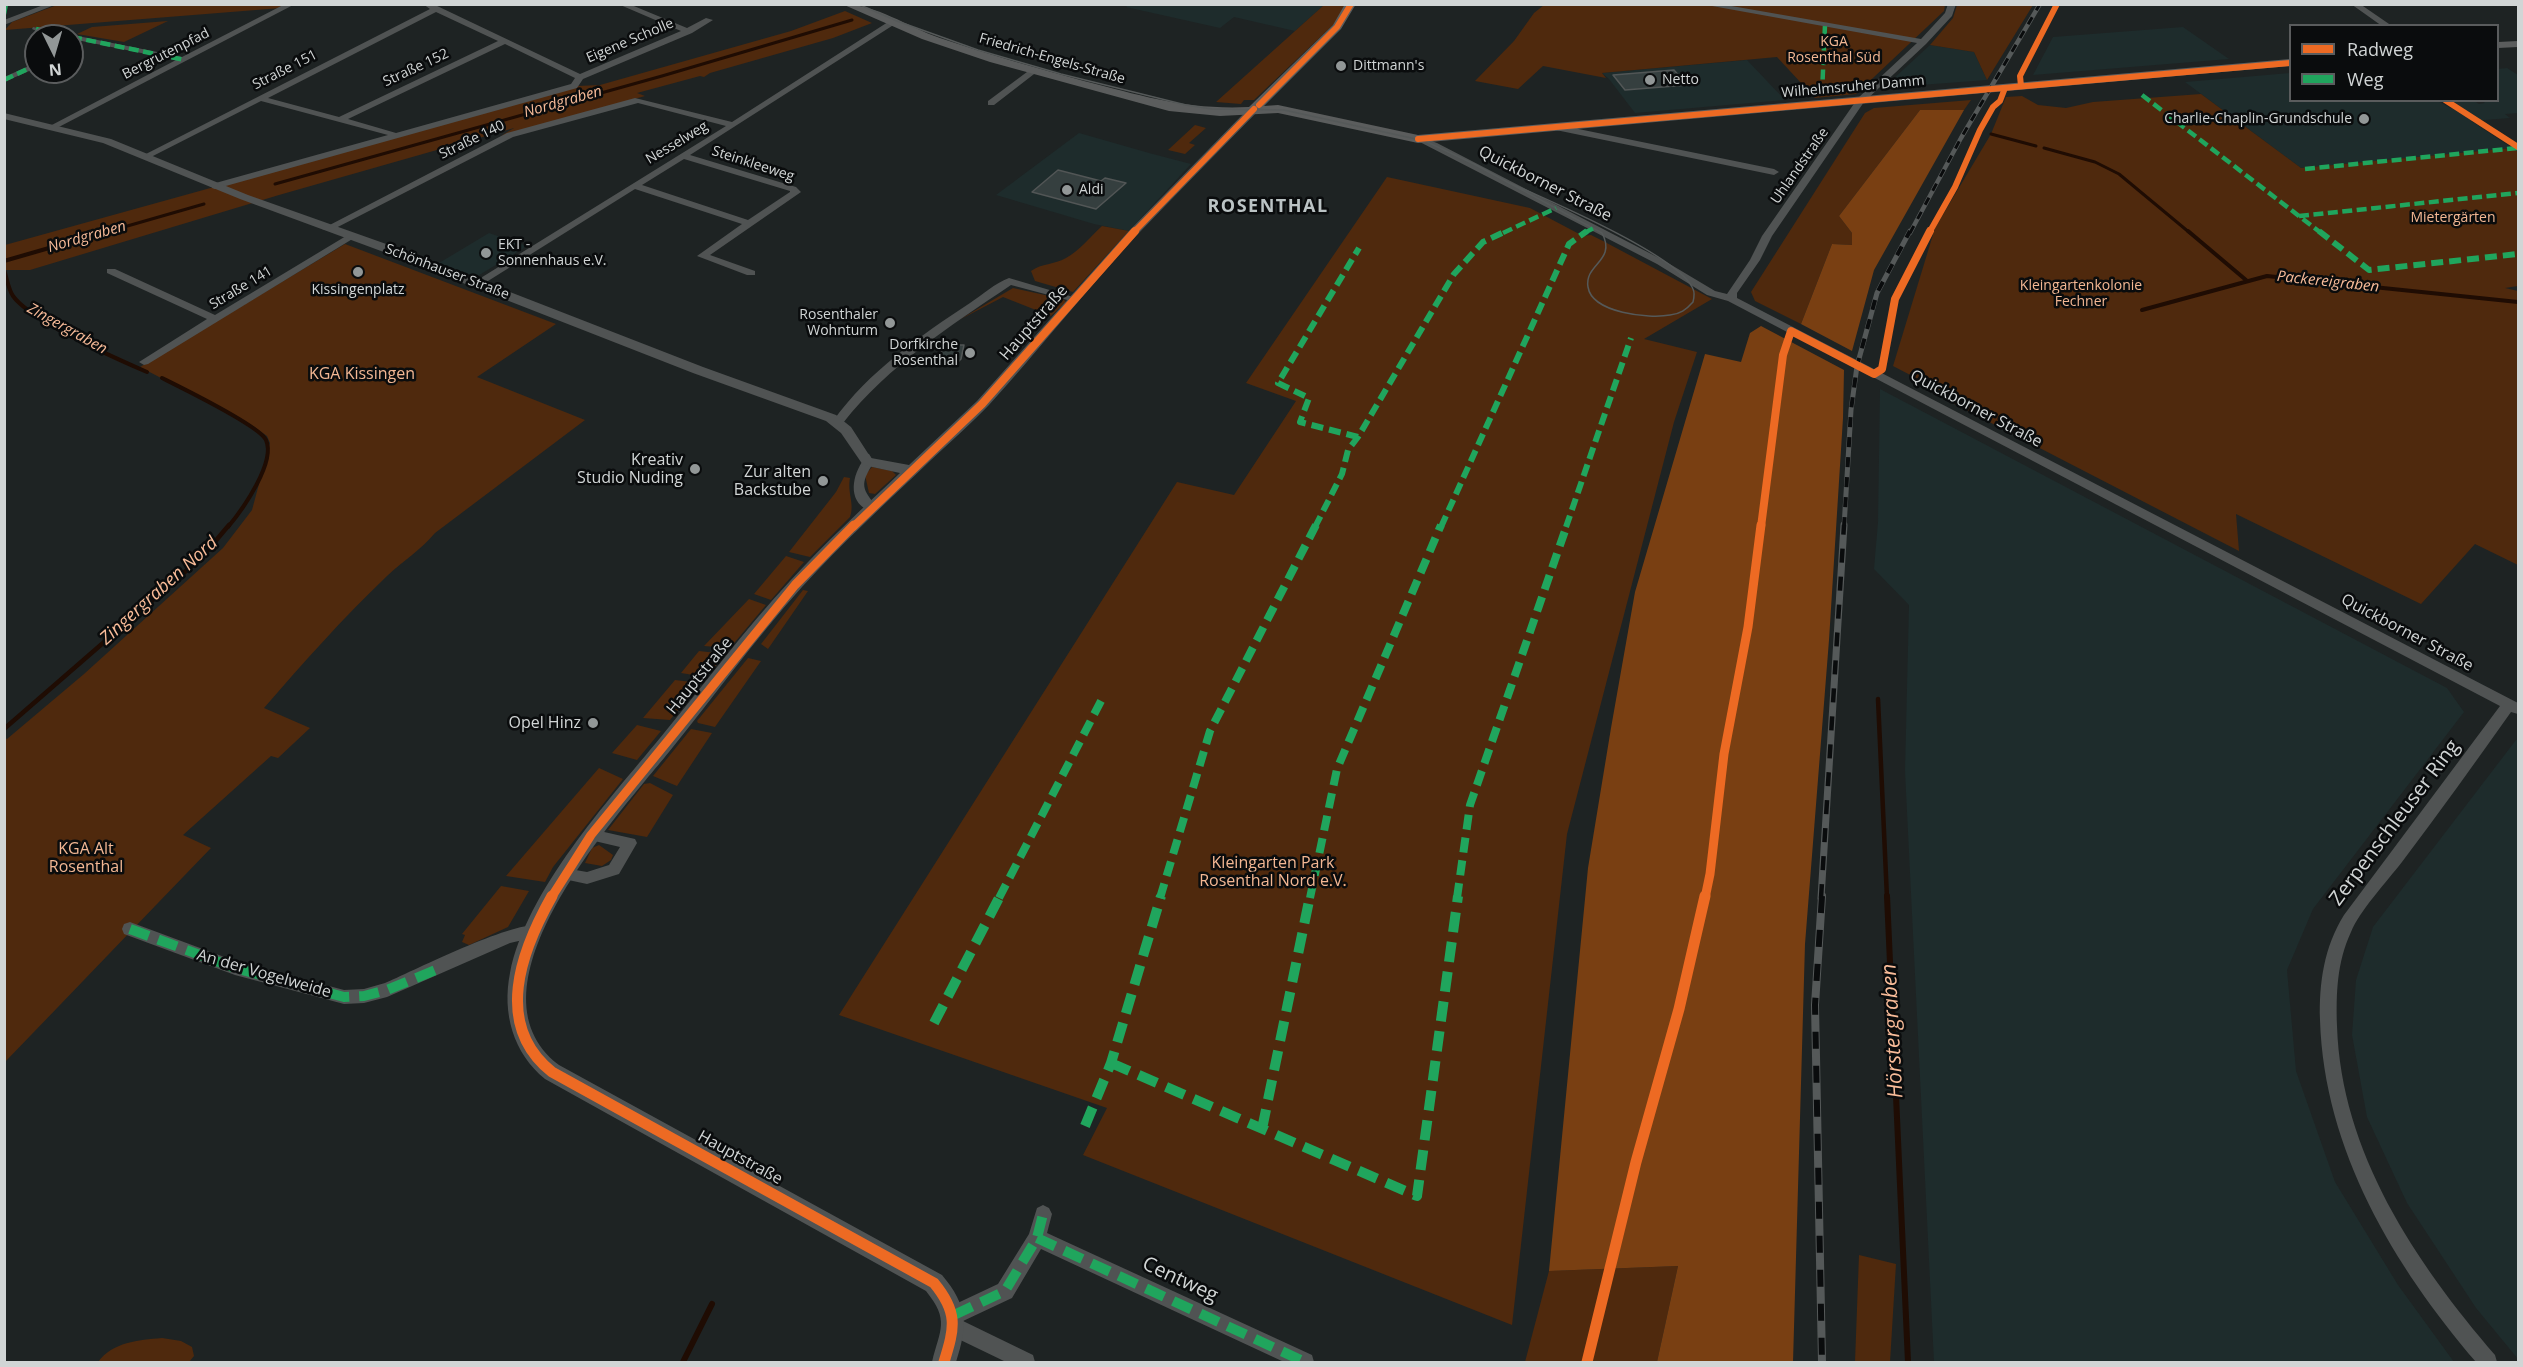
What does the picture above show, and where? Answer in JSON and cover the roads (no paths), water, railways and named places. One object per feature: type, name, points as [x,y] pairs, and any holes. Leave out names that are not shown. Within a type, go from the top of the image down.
[{"type":"main road","name":"Friedrich-Engels-Straße","points":[[847,4],[891,24],[949,45],[1034,71],[1180,109],[1226,112],[1254,109]]},
{"type":"main road","name":"Hauptstraße","points":[[1254,109],[1337,27],[1351,4]]},
{"type":"main road","points":[[2499,45],[2518,44]]},
{"type":"main road","name":"Wilhelmsruher Damm","points":[[1254,109],[1278,109],[1418,139],[2289,63]]},
{"type":"street","points":[[4,23],[54,4]]},
{"type":"street","name":"Bergrutenpfad","points":[[52,127],[292,4]]},
{"type":"street","points":[[319,4],[327,4]]},
{"type":"street","points":[[215,186],[574,86],[580,76],[426,4]]},
{"type":"street","name":"Eigene Scholle","points":[[621,4],[689,31]]},
{"type":"street","points":[[1704,4],[1923,42]]},
{"type":"street","name":"Uhlandstraße","points":[[1732,299],[1732,293],[1755,260],[1767,236],[1861,100],[1950,14],[1952,4]]},
{"type":"street","points":[[2354,4],[2385,24]]},
{"type":"street","name":"Straße 151","points":[[146,156],[436,9]]},
{"type":"street","name":"Eigene Scholle","points":[[580,76],[689,31],[709,20]]},
{"type":"street","name":"Nesselweg","points":[[476,284],[891,24]]},
{"type":"street","points":[[84,39],[185,60]]},
{"type":"street","points":[[84,42],[88,40]]},
{"type":"street","name":"Straße 152","points":[[339,120],[505,41]]},
{"type":"street","points":[[4,80],[24,71]]},
{"type":"street","points":[[991,103],[1034,71]]},
{"type":"street","points":[[259,98],[395,135]]},
{"type":"street","name":"Straße 140","points":[[327,229],[510,135],[638,100],[733,125]]},
{"type":"street","name":"Hauptstraße","points":[[954,1321],[948,1299],[934,1283],[557,1076],[535,1058],[522,1034],[515,1007],[517,975],[534,931],[564,874],[591,835],[777,606],[872,508],[982,404],[1131,235],[1254,109]]},
{"type":"street","name":"Schönhauser Straße","points":[[4,116],[107,141],[327,229],[351,236],[698,370],[839,421]]},
{"type":"street","name":"Wilhelmsruher Damm","points":[[1554,127],[1774,172]]},
{"type":"street","name":"Quickborner Straße","points":[[1418,139],[1660,262],[1700,287],[1732,299],[2514,707]]},
{"type":"street","name":"Steinkleeweg","points":[[683,156],[793,189],[796,192],[702,256],[751,273]]},
{"type":"street","points":[[634,186],[750,224]]},
{"type":"street","name":"Straße 141","points":[[144,362],[351,236]]},
{"type":"street","points":[[111,271],[216,319]]},
{"type":"street","name":"Hauptstraße","points":[[839,421],[856,398],[902,355],[1009,281],[1075,299]]},
{"type":"street","points":[[839,421],[867,459],[911,470]]},
{"type":"street","points":[[867,459],[860,474],[858,493],[862,502],[872,508]]},
{"type":"street","name":"Zerpenschleuser Ring","points":[[2488,1362],[2413,1266],[2361,1166],[2334,1090],[2327,1047],[2327,1010],[2334,952],[2347,922],[2514,707]]},
{"type":"street","points":[[564,874],[587,878],[614,870],[630,843],[591,835]]},
{"type":"street","name":"An der Vogelweide","points":[[130,929],[235,968],[344,998],[387,990],[508,937],[534,931]]},
{"type":"street","points":[[944,1362],[954,1321],[1005,1291],[1037,1238],[1043,1214]]},
{"type":"street","name":"Centweg","points":[[1037,1238],[1305,1362]]},
{"type":"street","points":[[954,1321],[1026,1362]]},
{"type":"waterway","name":"Nordgraben","points":[[275,184],[662,76],[852,20]]},
{"type":"waterway","points":[[1991,134],[2036,146]]},
{"type":"waterway","points":[[2044,148],[2095,162],[2119,174],[2190,233]]},
{"type":"waterway","name":"Nordgraben","points":[[103,233],[204,204]]},
{"type":"waterway","name":"Nordgraben","points":[[4,261],[108,231]]},
{"type":"waterway","points":[[2188,231],[2246,280]]},
{"type":"waterway","name":"Zingergraben","points":[[4,270],[13,296],[37,317],[147,372]]},
{"type":"waterway","name":"Packereigraben","points":[[2142,310],[2267,276],[2518,302]]},
{"type":"waterway","name":"Zingergraben Nord","points":[[162,378],[235,417],[261,434],[266,440],[268,449],[262,472],[242,509],[228,527]]},
{"type":"waterway","name":"Zingergraben Nord","points":[[4,729],[202,557],[229,525]]},
{"type":"waterway","name":"Hörstergraben","points":[[1878,699],[1887,898]]},
{"type":"waterway","name":"Hörstergraben","points":[[1887,896],[1908,1362]]},
{"type":"waterway","points":[[683,1362],[712,1304]]},
{"type":"tram line","points":[[858,4],[897,21],[978,50],[1061,74],[1186,105],[1212,109],[1284,110],[1425,141],[1474,164],[1602,233],[1606,242],[1606,250],[1588,279],[1588,287],[1592,296],[1600,303],[1636,315],[1661,316],[1680,313],[1693,302],[1693,289],[1683,276],[1664,261],[1610,230],[1510,183]]},
{"type":"railway","points":[[1910,233],[1961,138],[2040,4]]},
{"type":"railway","points":[[1844,527],[1851,410],[1857,366],[1877,293],[1910,231]]},
{"type":"railway","points":[[1821,898],[1844,525]]},
{"type":"railway","points":[[1822,896],[1815,1005],[1822,1362]]},
{"type":"place","name":"Dittmann's","points":[[1341,66]]},
{"type":"place","name":"Netto","points":[[1650,80]]},
{"type":"place","name":"Charlie-Chaplin-Grundschule","points":[[2364,119]]},
{"type":"place","name":"Aldi","points":[[1067,190]]},
{"type":"place","name":"EKT - Sonnenhaus e.V.","points":[[486,253]]},
{"type":"place","name":"Kissingenplatz","points":[[358,272]]},
{"type":"place","name":"Rosenthaler Wohnturm","points":[[890,323]]},
{"type":"place","name":"Dorfkirche Rosenthal","points":[[970,353]]},
{"type":"place","name":"Kreativ Studio Nuding","points":[[695,469]]},
{"type":"place","name":"Zur alten Backstube","points":[[823,481]]},
{"type":"place","name":"Opel Hinz","points":[[593,723]]},
{"type":"district","name":"ROSENTHAL","points":[[1268,207]]},
{"type":"park label","name":"KGA Rosenthal Süd","points":[[1834,50]]},
{"type":"park label","name":"Mietergärten","points":[[2453,218]]},
{"type":"park label","name":"Kleingartenkolonie Fechner","points":[[2081,294]]},
{"type":"park label","name":"KGA Kissingen","points":[[362,374]]},
{"type":"park label","name":"KGA Alt Rosenthal","points":[[86,858]]},
{"type":"park label","name":"Kleingarten Park Rosenthal Nord e.V.","points":[[1273,872]]}]
